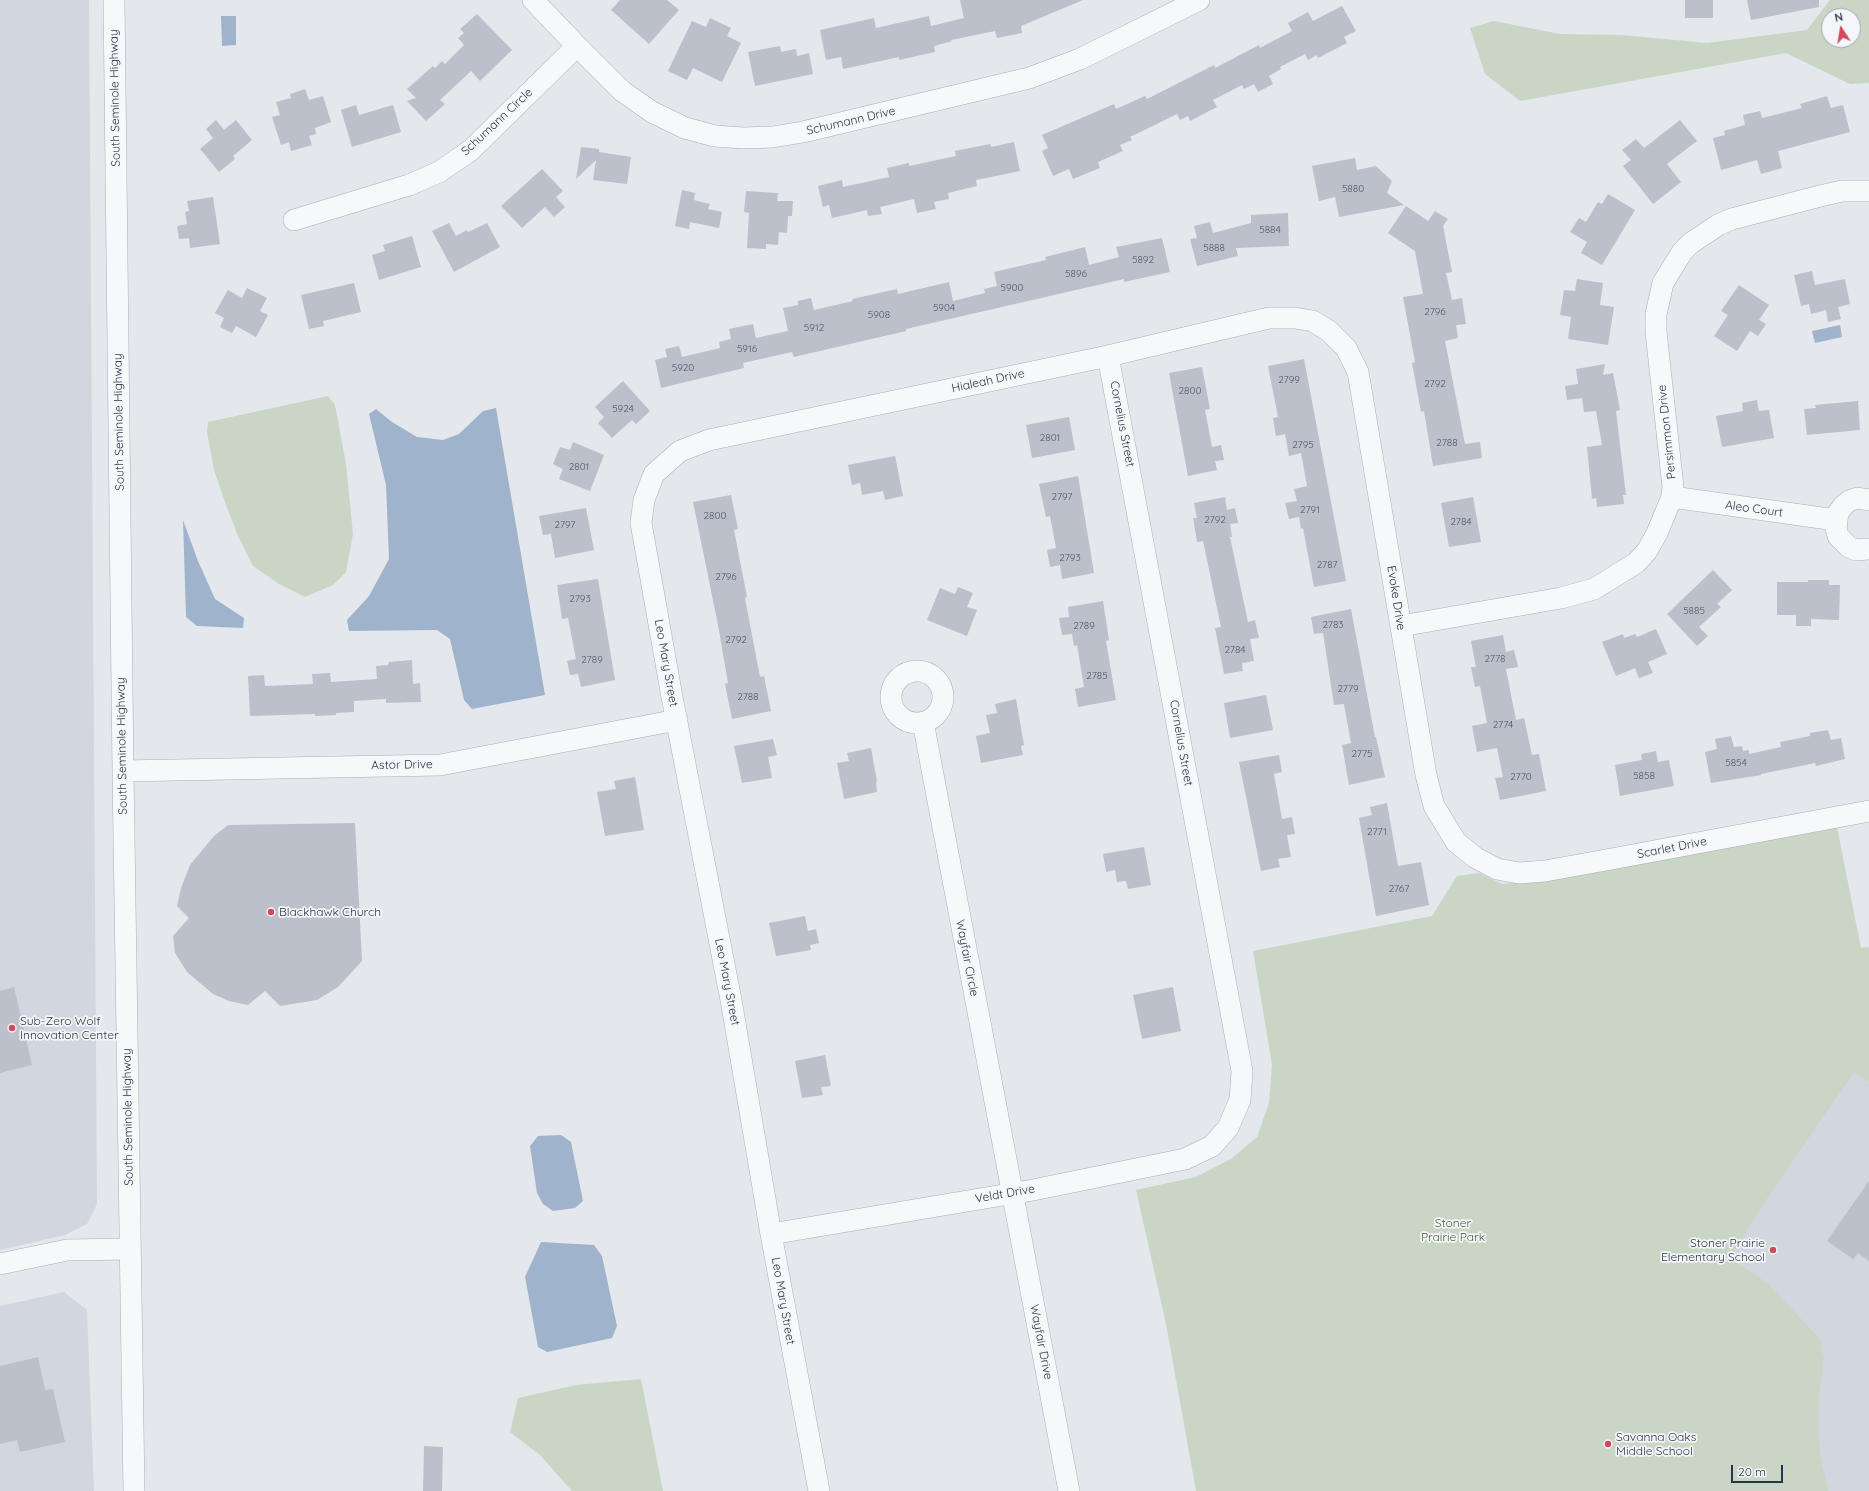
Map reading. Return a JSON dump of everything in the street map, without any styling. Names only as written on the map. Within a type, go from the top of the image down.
[{"type":"street","name":"South Seminole Highway","points":[[114,0],[123,771],[134,1491]]},
{"type":"street","name":"Schumann Drive","points":[[533,0],[622,91],[658,115],[685,128],[715,136],[742,138],[773,137],[803,132],[1029,78],[1080,59],[1199,0]]},
{"type":"street","name":"Schumann Circle","points":[[294,220],[409,185],[439,172],[471,150],[577,46]]},
{"type":"street","name":"Persimmon Drive","points":[[1401,626],[1561,598],[1594,589],[1636,563],[1647,551],[1657,533],[1672,497],[1672,466],[1656,332],[1656,314],[1664,283],[1682,252],[1691,243],[1718,225],[1732,219],[1820,196],[1842,192],[1869,191]]},
{"type":"street","name":"Hialeah Drive","points":[[654,474],[680,451],[709,440],[1108,356],[1268,318],[1296,318],[1312,321],[1329,331]]},
{"type":"street","name":"Evoke Drive","points":[[1329,331],[1346,348],[1358,372],[1426,775],[1434,806],[1456,842],[1476,858]]},
{"type":"street","name":"Cornelius Street","points":[[1108,356],[1242,1071],[1240,1100],[1228,1128]]},
{"type":"street","name":"Leo Mary Street","points":[[654,474],[644,500],[641,523],[731,1000],[771,1234],[819,1491]]},
{"type":"street","name":"Aleo Court","points":[[1672,497],[1836,520]]},
{"type":"street","points":[[1869,500],[1857,498],[1849,501],[1838,513],[1836,520],[1838,536],[1842,542],[1856,550],[1869,549]]},
{"type":"street","name":"Astor Drive","points":[[123,771],[440,765],[677,720]]},
{"type":"street","name":"Wayfair Circle","points":[[923,722],[1012,1193]]},
{"type":"street","name":"Scarlet Drive","points":[[1476,858],[1497,869],[1519,873],[1545,871],[1869,811]]},
{"type":"street","name":"Veldt Drive","points":[[771,1234],[1012,1193],[1186,1159],[1212,1146],[1228,1128]]},
{"type":"street","name":"Wayfair Drive","points":[[1012,1193],[1069,1491]]},
{"type":"street","points":[[0,1264],[67,1250],[130,1249]]},
{"type":"shaded area","points":[[0,0],[89,0],[97,1204],[87,1224],[65,1235],[0,1250]]},
{"type":"shaded area","points":[[1869,947],[1869,1491],[1288,1491],[1635,991]]},
{"type":"shaded area","points":[[64,1292],[87,1310],[94,1491],[0,1491],[0,1306]]},
{"type":"green space","points":[[1830,0],[1869,0],[1869,83],[1850,84],[1786,53],[1520,101],[1485,74],[1470,28],[1494,21],[1560,34],[1622,35],[1707,43],[1807,30],[1821,12],[1821,48],[1861,48],[1861,8],[1824,8]]},
{"type":"green space","points":[[328,396],[335,405],[346,464],[353,534],[346,572],[333,585],[305,597],[279,584],[253,566],[238,536],[214,470],[207,432],[208,422]]},
{"type":"green space","name":"Stoner Prairie Park","points":[[1835,817],[1861,948],[1869,947],[1869,1082],[1854,1072],[1768,1197],[1730,1257],[1767,1283],[1820,1339],[1824,1359],[1819,1393],[1818,1425],[1820,1454],[1828,1491],[1196,1491],[1166,1324],[1136,1190],[1196,1177],[1231,1159],[1257,1137],[1269,1103],[1272,1065],[1253,951],[1432,916],[1457,876],[1479,873],[1502,884],[1534,881]]},
{"type":"green space","points":[[641,1379],[663,1491],[572,1491],[540,1455],[510,1432],[518,1398],[576,1385]]},
{"type":"water","points":[[221,16],[236,16],[236,45],[222,46]]},
{"type":"water","points":[[1840,325],[1842,337],[1815,343],[1812,331]]},
{"type":"water","points":[[496,408],[545,695],[472,709],[464,700],[450,639],[437,630],[349,631],[347,620],[369,596],[389,559],[386,485],[369,414],[376,409],[392,422],[417,437],[443,440],[459,434],[483,411]]},
{"type":"water","points":[[183,520],[198,561],[215,599],[244,618],[243,628],[197,626],[186,617]]},
{"type":"water","points":[[561,1135],[571,1142],[583,1201],[575,1208],[553,1211],[543,1204],[537,1193],[530,1146],[538,1136]]},
{"type":"water","points":[[541,1242],[594,1245],[602,1256],[617,1326],[612,1338],[547,1352],[538,1347],[525,1277]]},
{"type":"building","points":[[620,0],[667,0],[679,10],[649,44],[611,10]]},
{"type":"building","points":[[960,0],[1083,0],[1021,26],[1022,33],[997,38],[995,31],[951,40],[952,41],[934,46],[935,52],[899,60],[899,57],[843,69],[841,57],[826,60],[820,30],[874,18],[876,28],[929,16],[931,26],[964,18]]},
{"type":"building","points":[[1685,0],[1713,0],[1713,18],[1685,18]]},
{"type":"building","points":[[1747,0],[1819,0],[1819,7],[1751,20]]},
{"type":"building","points":[[1342,6],[1356,31],[1344,37],[1347,43],[1318,58],[1317,55],[1308,60],[1305,54],[1280,67],[1281,69],[1269,76],[1273,84],[1258,92],[1254,84],[1244,89],[1242,85],[1213,100],[1217,107],[1190,121],[1188,116],[1180,120],[1177,114],[1130,137],[1132,140],[1120,145],[1123,151],[1098,162],[1100,168],[1073,179],[1069,169],[1053,176],[1042,151],[1048,148],[1042,135],[1114,104],[1116,109],[1145,96],[1147,99],[1214,65],[1215,68],[1259,45],[1260,48],[1292,31],[1288,23],[1308,12],[1313,21]]},
{"type":"building","points":[[477,14],[512,50],[480,81],[471,71],[440,100],[445,104],[426,121],[407,101],[416,98],[407,89],[433,66],[435,68],[442,61],[445,64],[464,45],[458,38],[464,33],[460,29]]},
{"type":"building","points":[[710,18],[731,28],[727,36],[741,43],[722,82],[693,68],[687,80],[668,71],[692,21],[706,27]]},
{"type":"building","points":[[780,46],[781,52],[796,49],[797,56],[809,53],[813,74],[755,86],[748,52]]},
{"type":"building","points":[[305,89],[309,100],[323,96],[331,122],[315,128],[316,134],[309,136],[312,145],[291,151],[289,142],[281,145],[272,117],[280,115],[276,102],[291,98],[290,94]]},
{"type":"building","points":[[1827,96],[1831,108],[1843,105],[1850,132],[1778,151],[1782,168],[1761,174],[1757,160],[1721,170],[1713,138],[1725,135],[1724,131],[1745,125],[1743,115],[1760,111],[1762,118],[1802,108],[1800,104]]},
{"type":"building","points":[[356,105],[359,115],[393,105],[401,132],[352,147],[341,110]]},
{"type":"building","points":[[216,120],[224,130],[236,120],[252,140],[233,156],[235,159],[219,172],[200,149],[213,138],[206,129]]},
{"type":"building","points":[[1680,120],[1697,141],[1667,164],[1681,182],[1653,204],[1623,166],[1631,160],[1622,150],[1636,139],[1644,148]]},
{"type":"building","points":[[1014,142],[1020,171],[976,180],[977,186],[948,193],[949,199],[934,202],[936,209],[917,213],[914,199],[880,207],[882,214],[868,216],[867,210],[832,218],[829,205],[823,207],[818,186],[842,180],[843,187],[889,177],[887,168],[909,163],[909,166],[956,156],[955,151],[990,144],[991,147]]},
{"type":"building","points":[[581,147],[599,149],[599,152],[631,157],[627,184],[593,180],[596,160],[576,179]]},
{"type":"building","points":[[1355,158],[1357,170],[1376,166],[1392,181],[1387,193],[1404,205],[1339,217],[1335,197],[1319,201],[1312,166]]},
{"type":"building","points":[[542,169],[563,191],[556,197],[565,207],[554,217],[545,207],[522,228],[501,206]]},
{"type":"building","points":[[682,190],[695,193],[694,200],[710,204],[708,209],[722,212],[719,228],[690,222],[689,229],[675,226]]},
{"type":"building","points":[[746,191],[778,193],[777,201],[793,201],[792,216],[788,216],[787,233],[779,232],[778,245],[766,244],[766,249],[747,248],[749,213],[744,212]]},
{"type":"building","points":[[1608,194],[1635,210],[1602,265],[1581,253],[1587,242],[1570,232],[1579,218],[1586,222],[1598,202],[1602,204]]},
{"type":"building","points":[[213,197],[220,244],[190,248],[189,238],[179,239],[177,226],[187,224],[185,212],[189,211],[187,201]]},
{"type":"building","points":[[1406,206],[1428,221],[1435,211],[1448,219],[1443,226],[1452,272],[1446,273],[1452,300],[1462,298],[1466,324],[1456,325],[1458,338],[1445,341],[1465,444],[1480,442],[1482,458],[1433,466],[1424,411],[1421,412],[1412,363],[1415,362],[1403,297],[1423,294],[1415,251],[1388,233]]},
{"type":"building","points":[[1288,213],[1289,246],[1236,248],[1238,256],[1197,266],[1190,239],[1197,238],[1194,226],[1210,222],[1213,233],[1251,223],[1251,215]]},
{"type":"building","points":[[449,223],[456,236],[467,230],[468,232],[487,223],[500,247],[454,272],[432,231]]},
{"type":"building","points":[[412,236],[421,267],[379,280],[372,255],[385,251],[383,245]]},
{"type":"building","points":[[1162,238],[1170,272],[1124,282],[1124,279],[906,329],[906,331],[794,357],[792,352],[743,363],[744,368],[661,388],[655,360],[667,357],[665,349],[679,346],[682,357],[720,348],[719,342],[731,339],[729,329],[753,324],[756,338],[788,331],[783,308],[798,305],[798,301],[811,298],[814,310],[853,301],[852,299],[897,289],[898,294],[949,282],[953,301],[985,293],[984,289],[997,286],[994,272],[1046,260],[1045,257],[1085,247],[1089,265],[1119,257],[1116,247]]},
{"type":"building","points":[[1812,271],[1815,285],[1845,279],[1850,304],[1838,307],[1841,319],[1828,322],[1826,310],[1811,314],[1809,304],[1801,306],[1794,275]]},
{"type":"building","points":[[1577,279],[1603,283],[1600,305],[1614,307],[1608,345],[1568,339],[1571,317],[1560,315],[1564,290],[1575,291]]},
{"type":"building","points":[[354,283],[361,312],[323,321],[324,326],[309,329],[301,295]]},
{"type":"building","points":[[1739,285],[1769,305],[1759,320],[1766,324],[1758,336],[1750,331],[1737,351],[1714,336],[1728,315],[1721,311]]},
{"type":"building","points":[[247,288],[267,298],[260,311],[268,315],[256,337],[236,326],[232,333],[220,327],[224,318],[215,313],[228,290],[242,298]]},
{"type":"building","points":[[1304,359],[1346,581],[1314,587],[1303,528],[1301,529],[1299,517],[1289,519],[1285,503],[1297,501],[1294,489],[1307,486],[1301,453],[1289,456],[1285,434],[1276,436],[1273,418],[1278,417],[1268,366]]},
{"type":"building","points":[[1605,364],[1603,375],[1613,373],[1620,410],[1616,411],[1626,495],[1623,495],[1624,504],[1597,507],[1596,498],[1592,499],[1587,447],[1602,445],[1596,411],[1584,412],[1582,398],[1567,400],[1565,386],[1578,384],[1576,369]]},
{"type":"building","points":[[1202,367],[1210,409],[1205,410],[1212,447],[1221,445],[1224,460],[1215,461],[1217,470],[1188,476],[1169,373]]},
{"type":"building","points":[[623,381],[650,411],[636,424],[632,420],[612,438],[598,423],[604,417],[595,407]]},
{"type":"building","points":[[1757,400],[1759,411],[1769,410],[1774,438],[1722,447],[1716,416],[1743,411],[1742,403]]},
{"type":"building","points":[[1858,401],[1860,430],[1807,435],[1804,409],[1816,408],[1815,405]]},
{"type":"building","points":[[1069,417],[1075,450],[1032,458],[1026,425]]},
{"type":"building","points":[[573,442],[604,455],[590,491],[559,479],[563,469],[553,464],[560,447],[570,450]]},
{"type":"building","points":[[895,456],[903,496],[885,500],[883,491],[862,495],[860,483],[852,485],[848,465]]},
{"type":"building","points":[[1078,476],[1094,573],[1062,579],[1060,565],[1050,567],[1047,550],[1056,548],[1050,516],[1046,517],[1039,484]]},
{"type":"building","points":[[731,495],[738,529],[734,530],[747,597],[745,598],[760,677],[764,676],[771,711],[732,719],[725,684],[728,683],[718,625],[693,502]]},
{"type":"building","points":[[1225,497],[1227,510],[1235,508],[1238,523],[1230,524],[1232,537],[1230,537],[1248,622],[1255,620],[1259,638],[1250,639],[1254,661],[1242,663],[1243,671],[1224,674],[1215,628],[1221,627],[1203,541],[1197,542],[1193,518],[1197,518],[1194,503]]},
{"type":"building","points":[[1473,497],[1481,542],[1449,547],[1441,503]]},
{"type":"building","points":[[586,508],[594,550],[555,558],[551,534],[543,535],[539,516]]},
{"type":"building","points":[[1713,570],[1732,590],[1717,604],[1721,607],[1699,627],[1708,636],[1697,646],[1667,614]]},
{"type":"building","points":[[598,579],[615,680],[581,687],[578,674],[570,675],[567,661],[576,659],[568,618],[562,619],[557,585]]},
{"type":"building","points":[[1808,580],[1829,580],[1829,585],[1840,585],[1839,620],[1811,619],[1811,626],[1796,626],[1796,615],[1777,615],[1777,582],[1808,582]]},
{"type":"building","points":[[958,587],[973,593],[967,607],[977,610],[967,636],[927,620],[940,588],[955,594]]},
{"type":"building","points":[[1103,601],[1109,640],[1106,641],[1116,700],[1078,707],[1075,689],[1084,687],[1077,645],[1074,646],[1072,634],[1062,635],[1059,618],[1069,617],[1068,607]]},
{"type":"building","points":[[1351,609],[1375,737],[1385,777],[1349,785],[1342,745],[1351,743],[1344,704],[1334,705],[1323,633],[1314,634],[1311,617]]},
{"type":"building","points":[[1656,629],[1667,654],[1648,662],[1653,673],[1639,678],[1635,668],[1616,676],[1602,642],[1623,634],[1624,638],[1635,634],[1637,637]]},
{"type":"building","points":[[1503,635],[1506,652],[1514,650],[1518,667],[1506,669],[1516,720],[1524,718],[1532,755],[1539,754],[1546,791],[1500,800],[1495,778],[1503,777],[1497,748],[1477,752],[1472,726],[1487,723],[1480,686],[1475,687],[1471,667],[1476,667],[1471,641]]},
{"type":"building","points":[[412,660],[413,684],[420,683],[421,702],[386,703],[386,699],[354,701],[354,712],[336,713],[336,715],[315,716],[315,714],[250,716],[248,676],[264,675],[265,686],[313,684],[312,674],[330,673],[331,682],[377,679],[376,666],[388,665],[389,662]]},
{"type":"building","points":[[1266,695],[1273,730],[1230,738],[1224,703]]},
{"type":"building","points":[[1016,699],[1024,745],[1021,746],[1023,755],[981,763],[976,736],[990,733],[986,715],[997,713],[995,704]]},
{"type":"building","points":[[1828,730],[1831,740],[1841,738],[1845,759],[1816,766],[1815,763],[1761,775],[1711,783],[1705,752],[1717,749],[1715,739],[1731,736],[1734,747],[1742,746],[1743,751],[1749,750],[1749,754],[1781,747],[1780,742],[1810,736],[1810,733]]},
{"type":"building","points":[[773,739],[777,755],[768,757],[772,778],[742,783],[734,746]]},
{"type":"building","points":[[871,748],[877,782],[877,792],[844,799],[837,763],[849,761],[847,753]]},
{"type":"building","points":[[1656,751],[1658,762],[1669,760],[1674,786],[1620,796],[1615,765],[1642,760],[1641,754]]},
{"type":"building","points":[[1279,755],[1282,772],[1274,774],[1282,819],[1292,817],[1295,834],[1287,835],[1291,857],[1278,859],[1280,867],[1261,871],[1239,762]]},
{"type":"building","points":[[635,777],[644,830],[605,836],[597,792],[616,789],[614,781]]},
{"type":"building","points":[[1387,803],[1398,866],[1421,862],[1429,905],[1376,916],[1359,818],[1372,815],[1370,807]]},
{"type":"building","name":"Blackhawk Church","points":[[355,823],[362,961],[338,987],[317,1000],[280,1006],[265,991],[248,1005],[229,1001],[213,994],[187,972],[175,953],[173,936],[189,918],[177,906],[181,888],[190,865],[214,836],[228,825]]},
{"type":"building","points":[[1144,847],[1151,885],[1128,889],[1126,881],[1117,882],[1115,870],[1106,872],[1103,854]]},
{"type":"building","points":[[805,916],[808,931],[816,929],[819,943],[810,945],[811,950],[776,956],[769,923]]},
{"type":"building","name":"Sub-Zero Wolf Innovation Center","points":[[14,987],[32,1065],[0,1073],[0,991]]},
{"type":"building","points":[[1173,987],[1181,1031],[1142,1039],[1133,995]]},
{"type":"building","points":[[825,1055],[831,1086],[821,1087],[823,1095],[802,1098],[795,1061]]},
{"type":"building","points":[[1869,1181],[1869,1261],[1858,1253],[1853,1259],[1827,1241]]},
{"type":"building","points":[[38,1357],[45,1390],[53,1389],[65,1442],[20,1452],[17,1440],[0,1444],[0,1366]]},
{"type":"building","points":[[424,1446],[443,1447],[442,1491],[423,1491]]},
{"type":"place","name":"Blackhawk Church","points":[[271,912]]},
{"type":"place","name":"Sub-Zero Wolf Innovation Center","points":[[12,1028]]},
{"type":"place","name":"Stoner Prairie Elementary School","points":[[1773,1250]]},
{"type":"place","name":"Savanna Oaks Middle School","points":[[1608,1444]]}]
